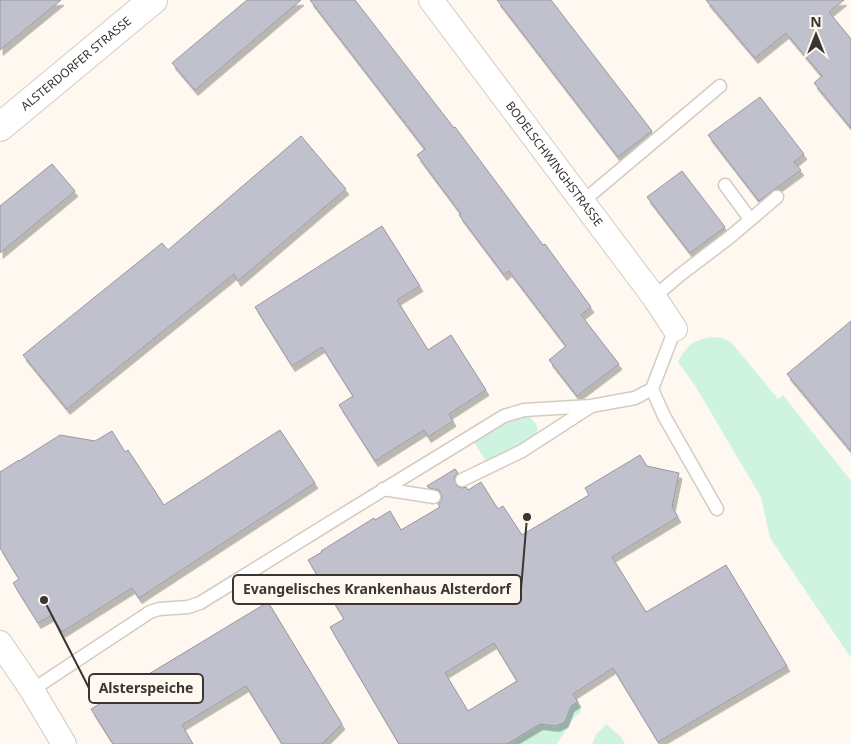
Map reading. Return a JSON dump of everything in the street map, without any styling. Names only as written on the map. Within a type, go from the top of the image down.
[{"type":"street","name":"BODELSCHWINGHSTRASSE","points":[[431,0],[654,297],[675,329]]},
{"type":"street","name":"ALSTERDORFER STRASSE","points":[[0,128],[140,4]]},
{"type":"street","points":[[0,643],[32,690],[64,744]]},
{"type":"lane","points":[[582,202],[720,86]]},
{"type":"lane","points":[[725,185],[750,219]]},
{"type":"lane","points":[[654,297],[777,197]]},
{"type":"lane","points":[[32,690],[150,612],[159,609],[188,608],[200,603],[504,416],[524,410],[591,406],[635,398],[652,389],[675,329]]},
{"type":"lane","points":[[652,389],[664,416],[717,508]]},
{"type":"lane","points":[[462,480],[522,451],[591,406]]},
{"type":"lane","points":[[383,489],[434,497]]},
{"type":"green space","points":[[710,337],[721,338],[731,342],[778,399],[783,395],[851,481],[851,658],[770,538],[761,497],[694,384],[678,362],[691,345],[698,340]]},
{"type":"green space","points":[[524,416],[531,418],[536,424],[538,429],[536,435],[508,453],[486,461],[473,441],[508,421]]},
{"type":"green space","points":[[578,702],[581,712],[572,720],[557,744],[507,744],[543,723],[553,726],[561,724],[567,718],[568,708]]},
{"type":"green space","points":[[606,724],[621,737],[625,744],[592,744],[596,735]]},
{"type":"building","points":[[0,0],[61,0],[0,50]]},
{"type":"building","points":[[247,0],[301,0],[195,90],[172,63]]},
{"type":"building","points":[[310,0],[355,0],[455,127],[543,245],[545,244],[591,307],[581,315],[619,364],[577,396],[549,360],[566,346],[509,271],[504,275],[459,215],[461,214],[417,155],[425,149]]},
{"type":"building","points":[[497,0],[551,0],[652,131],[618,157]]},
{"type":"building","points":[[706,0],[844,0],[829,12],[851,39],[851,128],[814,83],[822,76],[786,33],[755,58]]},
{"type":"building","points":[[760,97],[804,154],[794,162],[801,170],[759,201],[708,135]]},
{"type":"building","points":[[301,136],[346,189],[238,281],[234,274],[67,409],[23,355],[162,243],[168,250]]},
{"type":"building","points":[[52,164],[75,191],[0,253],[0,206]]},
{"type":"building","points":[[682,171],[725,227],[690,253],[647,197]]},
{"type":"building","points":[[382,226],[420,286],[397,300],[428,350],[451,335],[486,390],[449,414],[453,421],[428,437],[424,430],[375,461],[339,405],[353,396],[322,347],[292,366],[255,307]]},
{"type":"building","points":[[851,321],[851,451],[787,374]]},
{"type":"building","points":[[280,430],[315,483],[139,598],[132,588],[62,632],[52,615],[38,623],[13,583],[19,579],[0,548],[0,472],[60,435],[95,441],[112,431],[125,452],[128,450],[164,505]]},
{"type":"building","points":[[640,455],[647,466],[679,473],[672,507],[678,517],[612,557],[646,612],[726,565],[787,666],[658,742],[613,668],[573,694],[578,702],[571,706],[565,722],[556,726],[540,724],[507,744],[399,744],[330,627],[344,619],[308,560],[374,518],[375,520],[390,511],[401,530],[440,507],[438,504],[442,499],[439,490],[427,486],[455,469],[458,473],[454,480],[457,486],[466,487],[468,490],[481,482],[498,509],[503,506],[522,535],[589,495],[585,488]],"holes":[[[494,643],[517,681],[468,711],[445,673]]]},
{"type":"building","points":[[268,602],[342,724],[322,744],[282,744],[246,686],[182,725],[193,744],[113,744],[91,709]]},
{"type":"place","name":"Evangelisches Krankenhaus Alsterdorf","points":[[527,517]]},
{"type":"place","name":"Alsterspeiche","points":[[44,600]]}]
